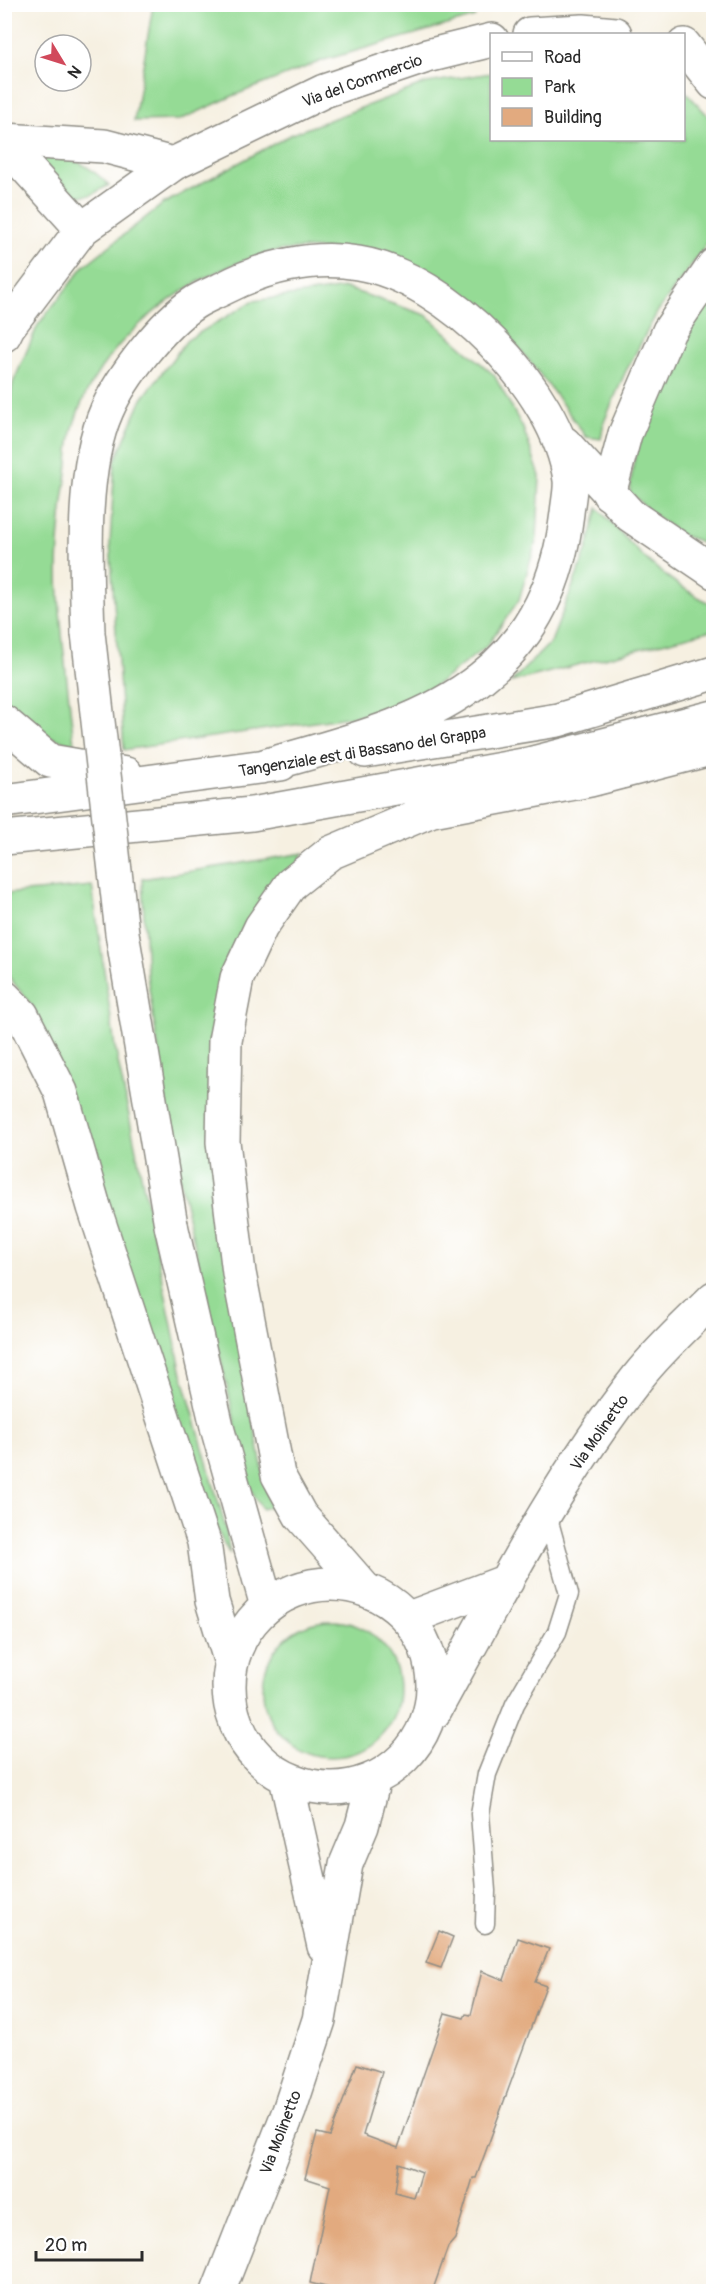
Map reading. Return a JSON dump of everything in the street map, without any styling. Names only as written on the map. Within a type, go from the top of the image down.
[{"type":"main road","points":[[548,33],[583,31],[604,33]]},
{"type":"main road","name":"Via del Commercio","points":[[4,334],[82,229],[173,164],[324,91],[427,56],[490,40]]},
{"type":"main road","points":[[685,44],[714,50]]},
{"type":"main road","points":[[685,45],[714,83]]},
{"type":"main road","points":[[4,142],[104,146],[173,164]]},
{"type":"main road","points":[[4,142],[82,229]]},
{"type":"main road","points":[[261,767],[424,714],[481,678],[524,636],[552,586],[564,540],[570,482],[558,437],[540,402],[515,367],[465,315],[395,273],[359,263],[316,260],[252,274],[192,304],[137,358],[106,411],[94,459],[85,536],[88,633],[122,933],[171,1225],[218,1431],[267,1606]]},
{"type":"main road","points":[[619,505],[625,434],[669,331],[714,265]]},
{"type":"main road","points":[[558,437],[619,505],[714,572]]},
{"type":"main road","points":[[619,505],[690,554],[714,563]]},
{"type":"main road","name":"Tangenziale est di Bassano del Grappa","points":[[4,801],[261,767],[558,720],[714,673]]},
{"type":"main road","points":[[4,838],[264,812],[529,764],[714,717]]},
{"type":"main road","points":[[4,722],[50,761],[116,774],[191,777]]},
{"type":"main road","points":[[364,1588],[300,1515],[278,1475],[239,1273],[224,1142],[225,1041],[237,978],[261,927],[291,884],[330,853],[432,810],[590,780],[714,748]]},
{"type":"main road","points":[[4,997],[21,1015],[61,1092],[97,1218],[204,1542],[212,1601],[231,1663]]},
{"type":"main road","name":"Via Molinetto","points":[[422,1733],[432,1704],[433,1674],[425,1644],[409,1618],[388,1600],[364,1588],[330,1583],[296,1589],[267,1606],[251,1623],[239,1642],[231,1663],[229,1698],[239,1730],[258,1758],[286,1778],[315,1787],[345,1787],[374,1779],[393,1767],[410,1752],[422,1733],[546,1510],[596,1433],[640,1375],[714,1298]]},
{"type":"main road","points":[[409,1618],[507,1581]]},
{"type":"main road","name":"Via Molinetto","points":[[286,1778],[328,1968]]},
{"type":"main road","name":"Via Molinetto","points":[[218,2292],[289,2111],[319,2020],[346,1864],[362,1826],[374,1779]]},
{"type":"lane","points":[[485,1924],[486,1891],[480,1814],[487,1774],[515,1704],[557,1632],[569,1594],[546,1510]]},
{"type":"green space","points":[[153,4],[477,5],[475,17],[324,60],[235,95],[180,120],[134,121]]},
{"type":"green space","points":[[490,73],[490,141],[685,141],[685,91],[713,121],[713,230],[704,248],[658,311],[625,373],[604,422],[601,439],[586,437],[533,365],[494,322],[472,302],[448,284],[406,262],[364,252],[295,249],[257,256],[199,281],[146,319],[122,342],[102,367],[86,395],[74,424],[61,518],[58,582],[74,744],[34,730],[18,719],[5,702],[5,429],[13,383],[38,325],[84,266],[163,204],[292,134],[427,83]]},
{"type":"green space","points":[[36,157],[76,161],[91,169],[109,185],[91,195],[76,196]]},
{"type":"green space","points":[[345,288],[426,315],[494,375],[523,428],[540,476],[537,538],[519,600],[487,646],[432,688],[369,714],[124,750],[110,543],[115,461],[142,399],[187,340],[253,301]]},
{"type":"green space","points":[[713,288],[713,546],[681,535],[649,511],[630,492],[633,464],[648,410],[671,360]]},
{"type":"green space","points":[[598,508],[650,563],[678,585],[713,605],[713,630],[511,682],[551,642],[587,549]]},
{"type":"green space","points":[[304,853],[225,980],[248,1394],[270,1507],[262,1509],[250,1488],[175,1159],[147,975],[142,879]]},
{"type":"green space","points":[[92,886],[115,1047],[181,1370],[226,1529],[230,1555],[205,1507],[33,1007],[5,972],[4,894]]},
{"type":"green space","points":[[331,1621],[357,1626],[369,1632],[379,1641],[388,1651],[394,1663],[399,1689],[394,1715],[388,1727],[379,1737],[369,1746],[357,1752],[331,1757],[305,1752],[293,1746],[283,1737],[274,1727],[268,1715],[263,1689],[268,1663],[274,1651],[283,1641],[293,1632],[305,1626]]},
{"type":"building","points":[[439,1931],[453,1937],[441,1968],[426,1963]]},
{"type":"building","points":[[518,1938],[549,1949],[535,1982],[546,1986],[476,2178],[473,2178],[455,2239],[448,2247],[432,2292],[345,2292],[310,2283],[330,2186],[305,2178],[317,2133],[330,2136],[357,2064],[382,2072],[363,2135],[398,2148],[445,2013],[464,2018],[466,2014],[471,2015],[482,1971],[504,1980]],"holes":[[[399,2163],[422,2172],[414,2198],[395,2193]]]}]
